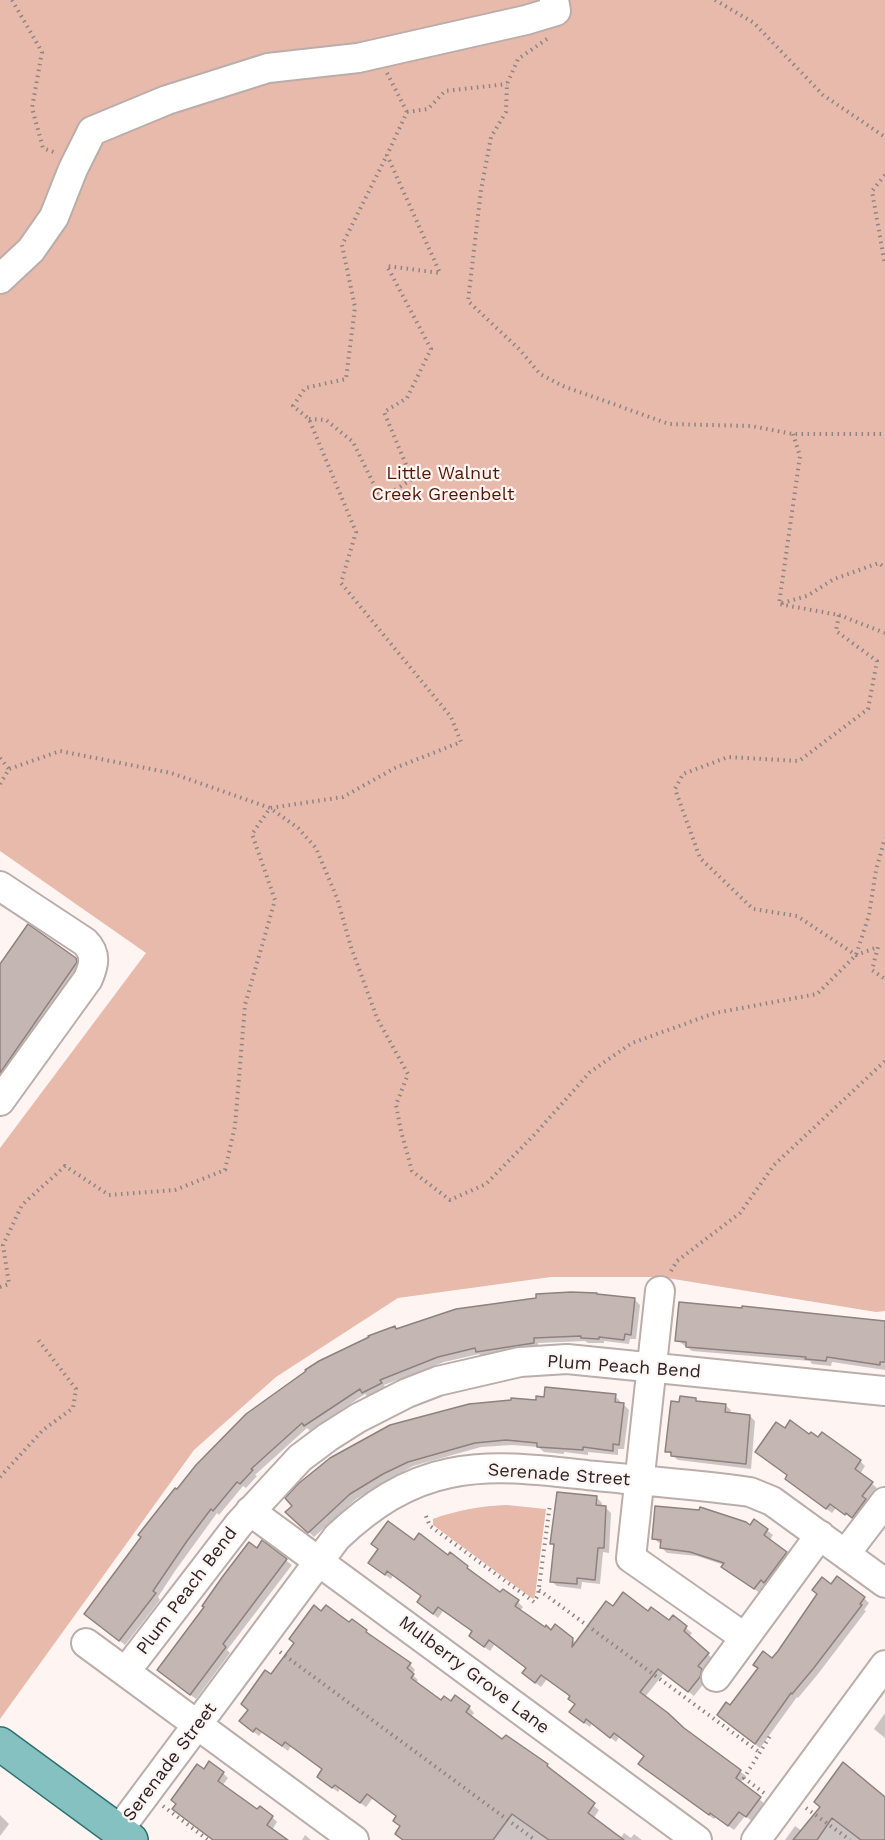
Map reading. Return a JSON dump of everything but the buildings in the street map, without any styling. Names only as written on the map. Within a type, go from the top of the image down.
[{"type":"main road","points":[[0,1744],[124,1835]]},
{"type":"street","points":[[0,279],[30,250],[54,218],[73,169],[92,131],[167,100],[268,68],[358,58],[526,20],[555,5]]},
{"type":"street","points":[[0,1101],[88,979],[93,968],[94,957],[86,942],[3,894]]},
{"type":"street","points":[[660,1291],[631,1558],[744,1637]]},
{"type":"street","name":"Plum Peach Bend","points":[[126,1671],[250,1511],[300,1458],[358,1418],[407,1393],[438,1381],[520,1362],[567,1359],[885,1391]]},
{"type":"street","name":"Serenade Street","points":[[124,1835],[198,1726],[337,1538],[361,1515],[394,1492],[451,1472],[494,1468],[548,1471],[758,1494],[846,1553],[885,1583]]},
{"type":"street","points":[[846,1553],[885,1502]]},
{"type":"street","name":"Mulberry Grove Lane","points":[[250,1511],[697,1840]]},
{"type":"street","points":[[716,1677],[820,1535]]},
{"type":"street","points":[[86,1643],[354,1840]]},
{"type":"street","points":[[756,1840],[885,1665]]},
{"type":"path","points":[[12,0],[42,52],[32,108],[43,148],[56,154],[92,131]]},
{"type":"path","points":[[715,0],[754,24],[823,95],[885,138]]},
{"type":"path","points":[[555,5],[548,38],[518,59],[507,84],[506,112],[491,137],[481,190],[468,301],[520,350],[540,374],[563,386],[669,423],[751,426],[793,434],[885,434]]},
{"type":"path","points":[[0,1287],[9,1284],[3,1245],[22,1205],[65,1166],[109,1196],[175,1190],[225,1170],[235,1126],[245,1005],[275,900],[252,834],[270,808],[343,797],[395,768],[461,742],[452,717],[341,583],[356,532],[309,419],[293,406],[305,388],[346,379],[355,307],[342,245],[407,112],[428,109],[445,91],[507,84]]},
{"type":"path","points":[[309,419],[326,420],[353,442],[381,499],[412,479],[384,412],[407,398],[431,349],[387,266],[440,273],[387,155]]},
{"type":"path","points":[[885,175],[872,191],[885,265]]},
{"type":"path","points":[[779,604],[800,456],[793,434]]},
{"type":"path","points":[[779,604],[807,596],[834,579],[879,563],[885,568]]},
{"type":"path","points":[[779,604],[839,615],[885,633]]},
{"type":"path","points":[[839,615],[836,631],[877,661],[868,709],[799,761],[728,756],[683,774],[675,789],[700,858],[753,909],[797,916],[856,955]]},
{"type":"path","points":[[0,784],[9,769],[60,751],[171,773],[270,808],[297,828],[316,848],[338,898],[351,947],[378,1018],[408,1074],[396,1104],[412,1171],[450,1200],[486,1184],[536,1133],[590,1072],[632,1043],[715,1013],[817,994],[856,955],[878,947],[872,970],[885,979]]},
{"type":"path","points":[[0,758],[9,769]]},
{"type":"path","points":[[856,955],[869,915],[876,870],[885,838]]},
{"type":"path","points":[[660,1291],[676,1261],[740,1213],[774,1165],[885,1061]]},
{"type":"path","points":[[0,1477],[43,1430],[73,1408],[76,1389],[36,1336]]},
{"type":"path","points":[[426,1516],[429,1526],[534,1602],[539,1590],[550,1504]]},
{"type":"path","points":[[539,1590],[759,1752]]},
{"type":"path","points":[[273,1647],[535,1840]]},
{"type":"path","points":[[770,1736],[744,1779],[770,1798]]},
{"type":"path","points":[[801,1804],[850,1840]]},
{"type":"path","points":[[164,1807],[208,1840]]},
{"type":"green space","name":"Little Walnut Creek Greenbelt","points":[[0,0],[885,0],[885,1311],[876,1312],[661,1277],[551,1277],[398,1298],[276,1377],[194,1450],[0,1719],[0,1148],[146,953],[0,851]]},
{"type":"green space","points":[[507,1505],[546,1509],[533,1599],[433,1525],[433,1519],[451,1513],[478,1507]]}]
